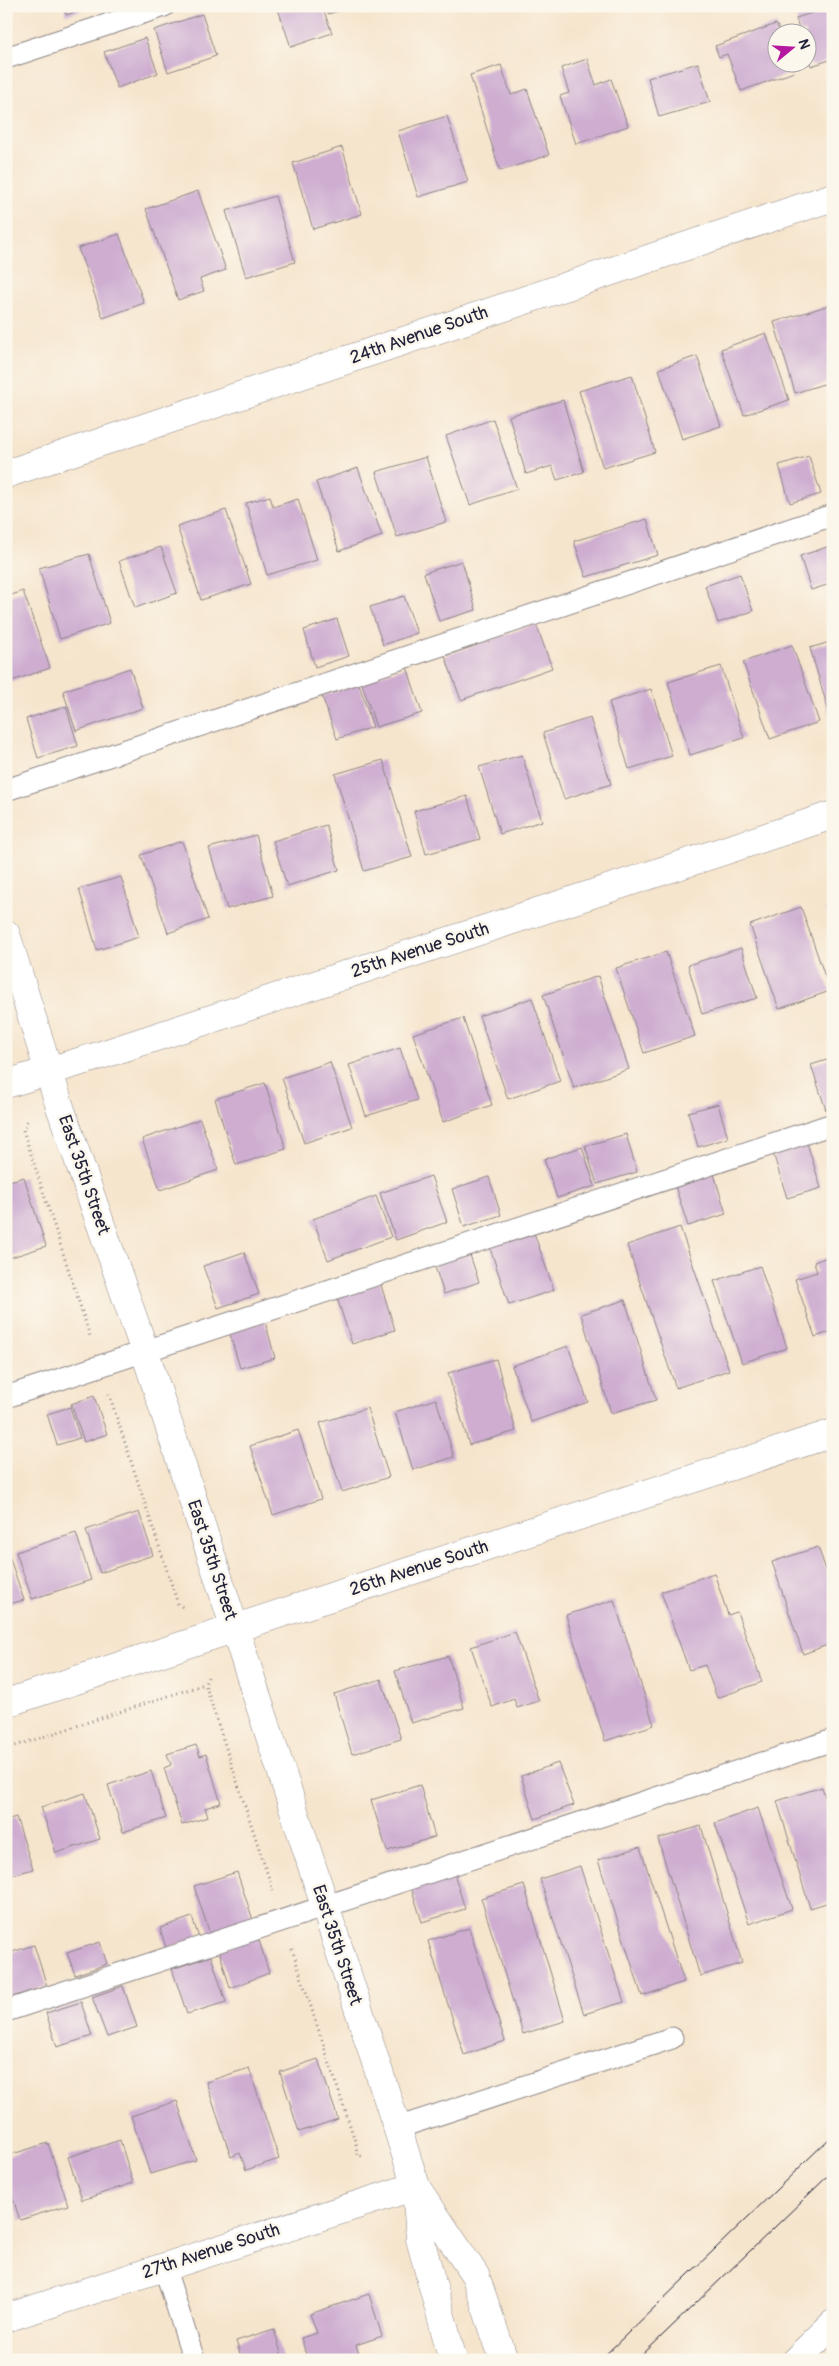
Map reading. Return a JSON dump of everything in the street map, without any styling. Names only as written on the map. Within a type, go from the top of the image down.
[{"type":"main road","name":"24th Avenue South","points":[[6,474],[833,197]]},
{"type":"main road","name":"25th Avenue South","points":[[6,1084],[49,1072],[833,815]]},
{"type":"main road","name":"East 35th Street","points":[[6,934],[49,1072],[144,1352],[416,2186],[420,2239],[453,2360]]},
{"type":"main road","name":"26th Avenue South","points":[[6,1703],[833,1433]]},
{"type":"main road","name":"East 35th Street","points":[[416,2186],[474,2275],[504,2360]]},
{"type":"main road","name":"27th Avenue South","points":[[6,2318],[416,2186]]},
{"type":"main road","points":[[796,2360],[833,2324]]},
{"type":"lane","points":[[6,58],[164,6]]},
{"type":"lane","points":[[6,790],[833,515]]},
{"type":"lane","points":[[6,1397],[833,1124]]},
{"type":"lane","points":[[6,2011],[833,1740]]},
{"type":"lane","points":[[397,2128],[672,2038]]},
{"type":"lane","points":[[164,2266],[194,2360]]},
{"type":"path","points":[[6,1749],[205,1684]]},
{"type":"building","points":[[64,6],[92,6],[92,7],[66,15]]},
{"type":"building","points":[[277,6],[322,6],[332,33],[291,47]]},
{"type":"building","points":[[326,6],[353,6],[353,7],[328,14]]},
{"type":"building","points":[[833,6],[833,59],[816,64],[816,22],[797,22],[796,18]]},
{"type":"building","points":[[202,14],[216,56],[168,72],[154,30]]},
{"type":"building","points":[[766,28],[766,72],[794,72],[741,91],[727,54],[719,57],[715,46]]},
{"type":"building","points":[[145,38],[158,73],[117,88],[104,52]]},
{"type":"building","points":[[587,59],[596,85],[611,79],[628,126],[576,144],[560,96],[569,93],[561,68]]},
{"type":"building","points":[[698,63],[710,102],[659,117],[648,78]]},
{"type":"building","points":[[501,65],[511,95],[527,89],[549,155],[500,171],[470,75]]},
{"type":"building","points":[[447,116],[468,182],[418,197],[398,131]]},
{"type":"building","points":[[342,147],[362,214],[313,229],[293,163]]},
{"type":"building","points":[[198,191],[226,270],[200,279],[204,291],[178,300],[146,209]]},
{"type":"building","points":[[275,196],[295,262],[246,277],[226,211]]},
{"type":"building","points":[[119,234],[144,303],[103,318],[78,248]]},
{"type":"building","points":[[830,305],[833,313],[833,381],[795,393],[774,322]]},
{"type":"building","points":[[766,333],[789,400],[744,415],[721,349]]},
{"type":"building","points":[[697,356],[721,426],[682,439],[659,369]]},
{"type":"building","points":[[632,375],[655,452],[603,468],[579,391]]},
{"type":"building","points":[[563,400],[584,472],[557,480],[552,466],[526,474],[509,416]]},
{"type":"building","points":[[493,419],[517,489],[470,505],[446,436]]},
{"type":"building","points":[[809,456],[821,494],[790,503],[779,465]]},
{"type":"building","points":[[426,457],[446,522],[397,537],[376,472]]},
{"type":"building","points":[[358,468],[382,536],[339,551],[316,482]]},
{"type":"building","points":[[270,496],[273,507],[298,499],[317,560],[267,575],[246,503]]},
{"type":"building","points":[[226,510],[251,584],[201,600],[177,526]]},
{"type":"building","points":[[647,519],[658,555],[586,577],[574,541]]},
{"type":"building","points":[[833,545],[833,583],[811,590],[800,556]]},
{"type":"building","points":[[161,547],[177,593],[135,608],[119,561]]},
{"type":"building","points":[[89,554],[110,623],[60,639],[39,568]]},
{"type":"building","points":[[462,561],[476,610],[439,621],[424,573]]},
{"type":"building","points":[[740,574],[753,611],[718,623],[705,586]]},
{"type":"building","points":[[23,591],[50,668],[6,683],[6,597]]},
{"type":"building","points":[[404,596],[417,633],[383,645],[370,607]]},
{"type":"building","points":[[337,619],[349,656],[315,667],[304,630]]},
{"type":"building","points":[[536,624],[552,668],[461,700],[445,656]]},
{"type":"building","points":[[833,641],[833,715],[830,716],[810,648]]},
{"type":"building","points":[[792,645],[819,722],[770,739],[743,662]]},
{"type":"building","points":[[721,666],[744,738],[690,755],[668,682]]},
{"type":"building","points":[[407,667],[422,713],[376,727],[361,681]]},
{"type":"building","points":[[130,668],[143,708],[76,731],[63,691]]},
{"type":"building","points":[[359,684],[373,727],[337,739],[322,696]]},
{"type":"building","points":[[651,689],[672,756],[629,769],[609,702]]},
{"type":"building","points":[[66,706],[78,746],[38,758],[26,719]]},
{"type":"building","points":[[590,718],[611,784],[564,799],[543,733]]},
{"type":"building","points":[[522,755],[542,821],[500,834],[479,767]]},
{"type":"building","points":[[383,760],[412,857],[364,871],[335,774]]},
{"type":"building","points":[[467,796],[480,839],[426,854],[414,811]]},
{"type":"building","points":[[326,825],[339,870],[287,886],[273,841]]},
{"type":"building","points":[[256,835],[273,896],[227,909],[209,848]]},
{"type":"building","points":[[182,841],[208,919],[168,933],[141,855]]},
{"type":"building","points":[[121,877],[139,937],[97,950],[79,889]]},
{"type":"building","points":[[833,906],[833,926],[832,927],[826,908]]},
{"type":"building","points":[[801,907],[830,991],[779,1009],[750,925]]},
{"type":"building","points":[[741,948],[757,998],[702,1014],[688,965]]},
{"type":"building","points":[[666,952],[695,1036],[644,1053],[616,968]]},
{"type":"building","points":[[598,976],[629,1069],[574,1088],[543,995]]},
{"type":"building","points":[[532,998],[560,1081],[508,1099],[479,1016]]},
{"type":"building","points":[[463,1018],[492,1105],[443,1122],[413,1034]]},
{"type":"building","points":[[400,1048],[417,1100],[366,1116],[349,1065]]},
{"type":"building","points":[[833,1058],[833,1107],[826,1110],[811,1065]]},
{"type":"building","points":[[330,1062],[352,1127],[304,1143],[282,1078]]},
{"type":"building","points":[[265,1083],[286,1149],[236,1165],[215,1099]]},
{"type":"building","points":[[718,1104],[728,1138],[698,1147],[688,1112]]},
{"type":"building","points":[[200,1119],[218,1170],[160,1190],[142,1139]]},
{"type":"building","points":[[626,1134],[637,1172],[597,1184],[585,1146]]},
{"type":"building","points":[[807,1143],[821,1188],[787,1198],[773,1153]]},
{"type":"building","points":[[582,1147],[595,1186],[557,1198],[544,1159]]},
{"type":"building","points":[[714,1174],[726,1214],[688,1226],[675,1186]]},
{"type":"building","points":[[431,1176],[447,1222],[396,1240],[380,1193]]},
{"type":"building","points":[[24,1177],[46,1246],[6,1259],[6,1182]]},
{"type":"building","points":[[489,1177],[501,1215],[464,1227],[452,1189]]},
{"type":"building","points":[[376,1196],[391,1237],[328,1260],[313,1219]]},
{"type":"building","points":[[680,1227],[729,1370],[676,1388],[627,1245]]},
{"type":"building","points":[[533,1230],[554,1290],[509,1305],[489,1245]]},
{"type":"building","points":[[244,1252],[259,1294],[218,1308],[203,1266]]},
{"type":"building","points":[[469,1252],[479,1282],[444,1294],[434,1264]]},
{"type":"building","points":[[833,1255],[833,1331],[815,1337],[795,1279],[817,1272],[814,1262]]},
{"type":"building","points":[[760,1266],[787,1348],[742,1363],[714,1281]]},
{"type":"building","points":[[380,1282],[395,1330],[352,1344],[336,1295]]},
{"type":"building","points":[[625,1300],[656,1400],[611,1413],[581,1314]]},
{"type":"building","points":[[265,1321],[275,1358],[240,1368],[229,1331]]},
{"type":"building","points":[[568,1346],[588,1402],[531,1422],[512,1366]]},
{"type":"building","points":[[496,1359],[516,1431],[469,1445],[448,1373]]},
{"type":"building","points":[[94,1396],[107,1434],[84,1442],[71,1404]]},
{"type":"building","points":[[436,1399],[454,1457],[413,1470],[395,1412]]},
{"type":"building","points":[[70,1407],[80,1438],[57,1445],[47,1414]]},
{"type":"building","points":[[367,1408],[389,1477],[342,1492],[320,1423]]},
{"type":"building","points":[[298,1430],[321,1499],[273,1515],[250,1446]]},
{"type":"building","points":[[139,1512],[153,1555],[100,1573],[86,1530]]},
{"type":"building","points":[[76,1533],[91,1580],[32,1599],[16,1552]]},
{"type":"building","points":[[6,1547],[24,1600],[6,1605]]},
{"type":"building","points":[[818,1547],[833,1590],[833,1643],[803,1654],[772,1562]]},
{"type":"building","points":[[714,1573],[728,1615],[737,1612],[762,1682],[717,1698],[705,1665],[689,1670],[661,1592]]},
{"type":"building","points":[[614,1600],[654,1725],[605,1741],[566,1615]]},
{"type":"building","points":[[515,1632],[539,1701],[517,1708],[514,1699],[492,1707],[471,1647]]},
{"type":"building","points":[[448,1656],[464,1708],[411,1723],[395,1671]]},
{"type":"building","points":[[381,1679],[401,1739],[352,1754],[334,1694]]},
{"type":"building","points":[[196,1745],[200,1756],[206,1754],[221,1803],[205,1808],[208,1817],[182,1825],[164,1768],[171,1765],[167,1754]]},
{"type":"building","points":[[558,1763],[574,1805],[535,1819],[521,1776]]},
{"type":"building","points":[[151,1771],[166,1818],[123,1832],[108,1785]]},
{"type":"building","points":[[420,1785],[435,1837],[387,1851],[371,1800]]},
{"type":"building","points":[[822,1787],[833,1820],[833,1901],[810,1908],[777,1801]]},
{"type":"building","points":[[85,1793],[100,1839],[56,1853],[41,1807]]},
{"type":"building","points":[[758,1808],[792,1909],[749,1924],[715,1823]]},
{"type":"building","points":[[16,1817],[33,1869],[6,1877],[6,1820]]},
{"type":"building","points":[[701,1826],[742,1963],[700,1976],[658,1839]]},
{"type":"building","points":[[640,1847],[684,1982],[642,1996],[598,1860]]},
{"type":"building","points":[[580,1866],[624,2002],[584,2014],[540,1879]]},
{"type":"building","points":[[237,1872],[253,1920],[210,1934],[194,1886]]},
{"type":"building","points":[[454,1873],[465,1909],[422,1922],[411,1887]]},
{"type":"building","points":[[524,1885],[565,2021],[523,2034],[481,1898]]},
{"type":"building","points":[[192,1917],[199,1938],[166,1948],[160,1928]]},
{"type":"building","points":[[469,1928],[505,2041],[464,2055],[428,1941]]},
{"type":"building","points":[[258,1937],[269,1973],[230,1988],[219,1950]]},
{"type":"building","points":[[100,1942],[107,1964],[75,1975],[67,1953]]},
{"type":"building","points":[[34,1945],[47,1986],[9,1998],[6,1989],[6,1954]]},
{"type":"building","points":[[211,1956],[226,2002],[187,2014],[172,1969]]},
{"type":"building","points":[[123,1986],[137,2027],[107,2037],[92,1997]]},
{"type":"building","points":[[81,2002],[92,2036],[57,2047],[46,2013]]},
{"type":"building","points":[[318,2059],[338,2119],[299,2132],[280,2072]]},
{"type":"building","points":[[249,2068],[279,2159],[246,2170],[240,2153],[231,2157],[206,2082]]},
{"type":"building","points":[[177,2101],[196,2160],[150,2174],[131,2116]]},
{"type":"building","points":[[120,2140],[133,2183],[82,2200],[68,2157]]},
{"type":"building","points":[[48,2143],[68,2205],[20,2220],[6,2178],[6,2156]]},
{"type":"building","points":[[369,2294],[382,2336],[356,2345],[361,2360],[308,2360],[301,2338],[317,2333],[310,2314]]},
{"type":"building","points":[[274,2329],[283,2360],[242,2360],[236,2341]]},
{"type":"tram line","points":[[600,2360],[833,2135]]},
{"type":"tram line","points":[[637,2360],[833,2171]]}]
